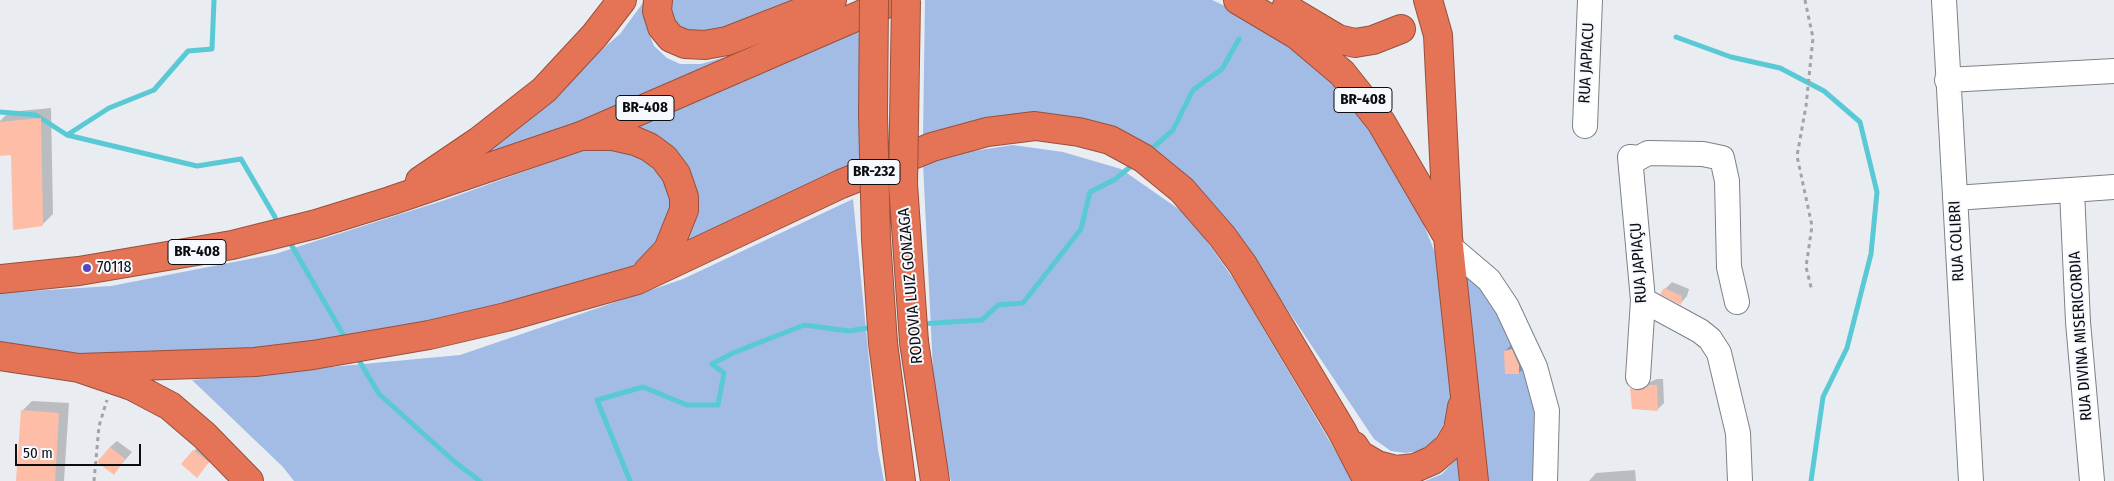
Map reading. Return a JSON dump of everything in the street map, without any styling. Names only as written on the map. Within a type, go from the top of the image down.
[{"type":"highway","points":[[390,201],[479,141],[544,90],[595,35],[622,0]]},
{"type":"highway","points":[[658,0],[657,11],[662,27],[670,38],[685,44],[705,45],[727,41],[832,0]]},
{"type":"highway","name":"RODOVIA LUIZ GONZAGA","points":[[874,0],[873,114],[876,239],[883,343],[901,481]]},
{"type":"highway","name":"BR-408","points":[[0,278],[79,271],[232,245],[316,224],[390,201],[580,136],[895,0]]},
{"type":"highway","name":"RODOVIA LUIZ GONZAGA","points":[[906,0],[903,184],[914,342],[935,481]]},
{"type":"highway","name":"BR-408","points":[[1238,0],[1297,36],[1342,73],[1381,122],[1449,242],[1474,481]]},
{"type":"highway","points":[[1275,0],[1312,25],[1338,39],[1355,43],[1373,40],[1401,29]]},
{"type":"highway","points":[[1326,60],[1345,62],[1358,59],[1401,29],[1429,1],[1438,34],[1449,242]]},
{"type":"highway","points":[[79,368],[222,365],[313,355],[429,335],[506,317],[637,280],[840,184],[932,147],[987,132],[1035,126],[1079,132],[1110,140],[1143,158],[1182,190],[1222,236],[1243,264],[1342,431],[1368,481]]},
{"type":"highway","points":[[580,136],[613,136],[635,141],[649,147],[664,158],[676,174],[682,187],[684,210],[668,250],[637,280]]},
{"type":"highway","points":[[0,356],[79,368],[132,386],[170,406],[211,442],[249,481]]},
{"type":"highway","points":[[1342,431],[1360,455],[1377,465],[1396,470],[1415,468],[1433,460],[1448,447],[1458,430],[1464,383]]},
{"type":"street","name":"RUA JAPIACU","points":[[1585,126],[1590,0]]},
{"type":"street","name":"RUA COLIBRI","points":[[1944,0],[1947,80],[1972,481]]},
{"type":"street","points":[[1947,80],[2114,71]]},
{"type":"street","name":"RUA JAPIAÇU","points":[[1638,377],[1643,300],[1630,157],[1639,158],[1648,153],[1703,154],[1722,158],[1727,180],[1729,267],[1737,302]]},
{"type":"street","points":[[1955,198],[2114,187]]},
{"type":"street","name":"RUA DIVINA MISERICORDIA","points":[[2072,191],[2078,322],[2092,481]]},
{"type":"street","points":[[1449,242],[1489,280],[1507,307],[1535,367],[1547,411],[1545,481]]},
{"type":"street","points":[[1643,300],[1700,331],[1710,339],[1719,353],[1738,433],[1740,481]]},
{"type":"path","points":[[1805,0],[1813,38],[1806,106],[1797,156],[1812,226],[1806,267],[1812,291]]},
{"type":"path","points":[[94,481],[99,426],[113,379]]},
{"type":"shaded area","points":[[645,0],[648,8],[646,25],[654,46],[667,58],[680,64],[701,64],[732,55],[861,5],[481,164],[465,159],[534,108],[620,34]]},
{"type":"shaded area","points":[[672,0],[811,0],[726,36],[678,30],[670,18]]},
{"type":"shaded area","points":[[925,0],[1212,0],[1247,16],[1317,64],[1359,113],[1409,188],[1440,265],[1454,379],[1448,417],[1433,442],[1419,451],[1405,453],[1391,451],[1374,439],[1259,267],[1108,133],[923,138]]},
{"type":"shaded area","points":[[858,26],[865,104],[858,171],[674,257],[692,185],[622,129]]},
{"type":"shaded area","points":[[606,142],[629,148],[664,175],[669,191],[670,232],[646,262],[535,301],[258,354],[84,354],[0,343],[0,293],[111,286],[275,254],[445,200]]},
{"type":"shaded area","points":[[1013,145],[1063,152],[1121,169],[1190,217],[1237,284],[1353,481],[951,481],[935,412],[923,163],[966,152]]},
{"type":"shaded area","points":[[853,199],[878,450],[884,481],[294,481],[283,467],[192,380],[460,355],[683,279]]},
{"type":"shaded area","points":[[1462,260],[1485,281],[1537,387],[1544,481],[1487,481]]},
{"type":"shaded area","points":[[1460,455],[1464,481],[1425,481],[1442,474]]},
{"type":"building","points":[[41,118],[43,226],[13,230],[11,155],[0,156],[0,122]]},
{"type":"building","points":[[1664,288],[1682,296],[1681,305],[1660,294]]},
{"type":"building","points":[[1512,349],[1519,365],[1519,374],[1505,374],[1504,351]]},
{"type":"building","points":[[1649,385],[1657,385],[1658,411],[1632,409],[1630,388],[1638,391]]},
{"type":"building","points":[[21,410],[59,413],[55,481],[16,481]]},
{"type":"building","points":[[110,447],[125,459],[114,475],[97,462]]},
{"type":"building","points":[[193,450],[209,462],[197,478],[181,464]]},
{"type":"waterway","points":[[67,135],[109,108],[154,90],[188,51],[212,49],[214,0]]},
{"type":"waterway","points":[[1676,37],[1731,57],[1780,68],[1824,91],[1860,122],[1877,192],[1871,254],[1847,348],[1823,397],[1811,481]]},
{"type":"waterway","points":[[1149,151],[1173,130],[1193,90],[1222,69],[1239,39]]},
{"type":"waterway","points":[[0,112],[36,115],[67,135],[197,166],[241,159],[275,217]]},
{"type":"waterway","points":[[920,324],[982,320],[998,305],[1023,303],[1081,229],[1090,192],[1114,180],[1135,163]]},
{"type":"waterway","points":[[292,246],[344,336]]},
{"type":"waterway","points":[[630,481],[597,400],[643,387],[687,405],[718,405],[724,373],[712,364],[733,353],[804,325],[849,331],[874,327]]},
{"type":"waterway","points":[[357,357],[379,394],[456,463],[480,481]]},
{"type":"place","name":"70118","points":[[87,268]]}]
